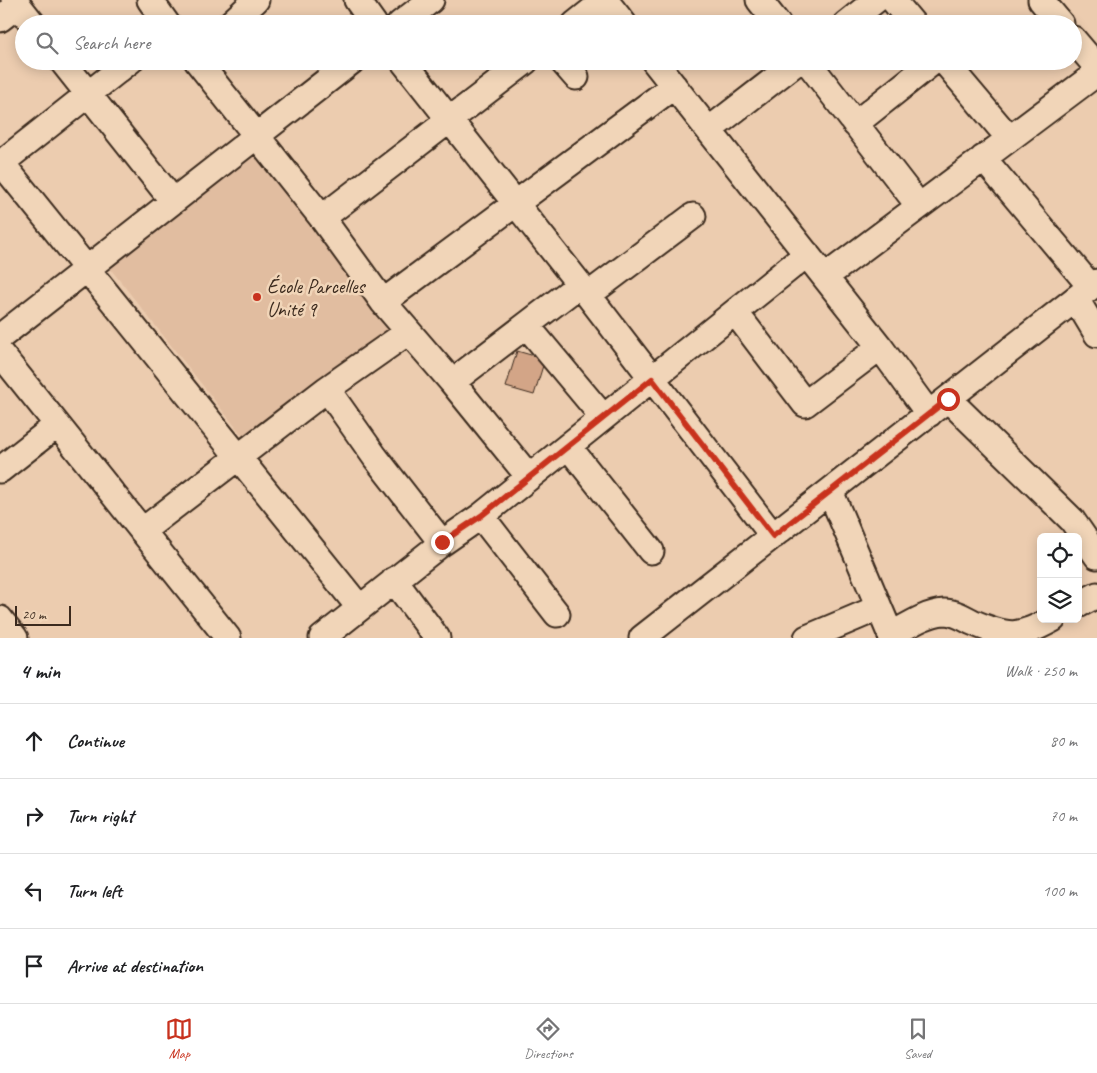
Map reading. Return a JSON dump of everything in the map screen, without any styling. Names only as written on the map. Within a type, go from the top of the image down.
[{"type":"street","points":[[150,0],[161,15]]},
{"type":"street","points":[[240,15],[256,0]]},
{"type":"street","points":[[357,0],[368,15]]},
{"type":"street","points":[[412,15],[431,0]]},
{"type":"street","points":[[586,15],[605,0],[617,15]]},
{"type":"street","points":[[759,0],[771,15]]},
{"type":"street","points":[[857,15],[876,0]]},
{"type":"street","points":[[893,0],[906,15]]},
{"type":"street","points":[[1041,0],[1054,15]]},
{"type":"street","points":[[1082,50],[1097,67]]},
{"type":"street","points":[[69,70],[173,201]]},
{"type":"street","points":[[119,70],[1,163],[359,607]]},
{"type":"street","points":[[204,70],[322,218],[383,302],[452,382],[529,477]]},
{"type":"street","points":[[0,337],[341,70]]},
{"type":"street","points":[[410,70],[584,290],[773,536]]},
{"type":"street","points":[[322,218],[514,70]]},
{"type":"street","points":[[661,70],[880,346],[929,414]]},
{"type":"street","points":[[709,130],[786,70]]},
{"type":"street","points":[[814,70],[919,206]]},
{"type":"street","points":[[855,124],[923,70]]},
{"type":"street","points":[[952,70],[1009,138]]},
{"type":"street","points":[[825,277],[1097,73]]},
{"type":"street","points":[[383,302],[516,206],[674,86]]},
{"type":"street","points":[[983,158],[1088,290],[1097,334]]},
{"type":"street","points":[[452,382],[527,326],[693,216]]},
{"type":"street","points":[[322,638],[442,542],[481,516],[807,254]]},
{"type":"street","points":[[642,638],[1088,290]]},
{"type":"street","points":[[735,312],[805,404],[880,346]]},
{"type":"street","points":[[527,326],[603,417]]},
{"type":"street","points":[[142,531],[327,389],[408,332]]},
{"type":"street","points":[[0,352],[228,638]]},
{"type":"street","points":[[327,389],[375,457],[442,542]]},
{"type":"street","points":[[948,399],[1072,520],[1097,556]]},
{"type":"street","points":[[0,470],[57,425]]},
{"type":"street","points":[[568,446],[651,551]]},
{"type":"street","points":[[830,491],[878,608],[892,637],[941,612],[958,614],[986,630],[1015,637],[1028,634],[1046,623]]},
{"type":"street","points":[[481,516],[556,614]]},
{"type":"street","points":[[394,580],[437,638]]},
{"type":"street","points":[[1082,603],[1097,595]]},
{"type":"street","points":[[807,638],[878,608]]},
{"type":"street","points":[[0,619],[15,638]]},
{"type":"shaded area","name":"École Parcelles Unité 9","points":[[262,145],[406,327],[253,449],[109,267]]},
{"type":"building","points":[[517,351],[545,359],[534,395],[506,387]]},
{"type":"place","name":"École Parcelles Unité 9","points":[[257,297]]},
{"type":"route","points":[[442,542],[481,516],[652,379],[773,536],[948,399]]}]
